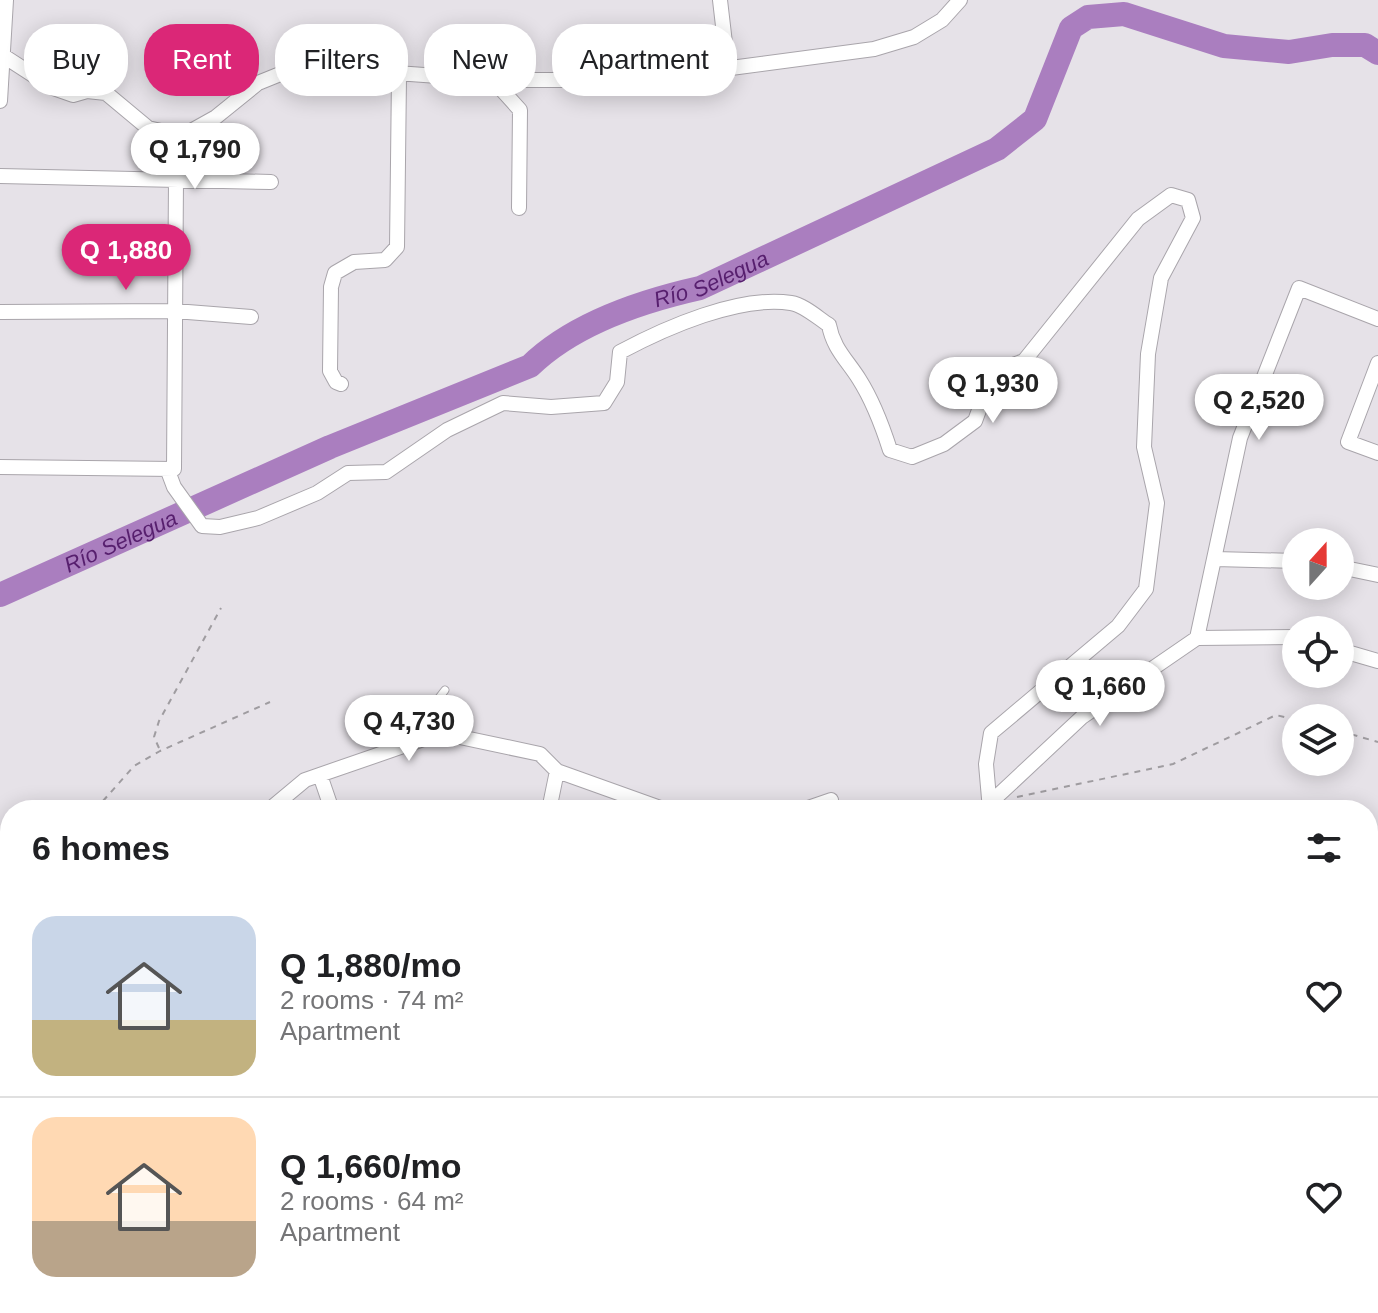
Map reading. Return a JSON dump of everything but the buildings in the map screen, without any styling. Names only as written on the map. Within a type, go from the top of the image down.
[{"type":"street","points":[[0,101],[6,0]]},
{"type":"street","points":[[720,0],[723,24]]},
{"type":"street","points":[[737,68],[874,49],[914,37],[942,20],[960,0]]},
{"type":"street","points":[[2,55],[53,88],[73,95],[87,91],[106,93],[148,128],[182,136],[216,117],[258,83],[275,76]]},
{"type":"street","points":[[341,384],[336,382],[330,371],[331,287],[335,273],[354,262],[385,260],[397,247],[399,96]]},
{"type":"street","points":[[507,96],[520,110],[519,208]]},
{"type":"street","points":[[0,467],[174,469],[176,180],[182,136]]},
{"type":"street","points":[[0,176],[271,182]]},
{"type":"street","points":[[168,471],[174,487],[202,526],[220,527],[258,518],[317,493],[348,473],[386,472],[447,430],[503,403],[551,407],[604,403],[617,382],[620,352],[717,311],[774,303],[795,303],[829,325],[832,343],[860,380],[878,415],[890,450],[912,457],[944,444],[975,421],[993,372],[1024,361],[1138,219],[1171,195],[1188,200],[1193,218],[1161,278],[1148,354],[1144,447],[1157,503],[1146,589],[1118,626],[991,733],[986,764],[989,800]]},
{"type":"street","points":[[1197,638],[1240,438],[1299,288],[1378,319]]},
{"type":"street","points":[[0,312],[175,311],[251,317]]},
{"type":"street","points":[[1378,363],[1348,442],[1378,453]]},
{"type":"street","points":[[1215,559],[1282,561]]},
{"type":"street","points":[[1354,570],[1378,575]]},
{"type":"street","points":[[996,800],[1082,717],[1197,638],[1282,637]]},
{"type":"street","points":[[1354,654],[1378,661]]},
{"type":"street","points":[[281,800],[305,780],[441,733],[540,754],[557,771],[638,800]]},
{"type":"street","points":[[551,800],[557,771]]},
{"type":"street","points":[[320,775],[329,800]]},
{"type":"lane","points":[[403,745],[445,690]]},
{"type":"path","points":[[160,751],[154,737],[159,721],[221,608]]},
{"type":"path","points":[[104,800],[134,766],[160,751],[270,702]]},
{"type":"path","points":[[1016,800],[1173,764],[1276,715],[1282,716]]},
{"type":"path","points":[[1354,735],[1378,742]]},
{"type":"waterway","name":"Río Selegua","points":[[0,595],[330,447],[530,366],[547,351],[587,326],[632,307],[700,288],[997,149],[1035,119],[1071,28],[1088,17],[1124,14],[1224,46],[1289,52],[1332,45],[1365,45],[1378,53]]}]
